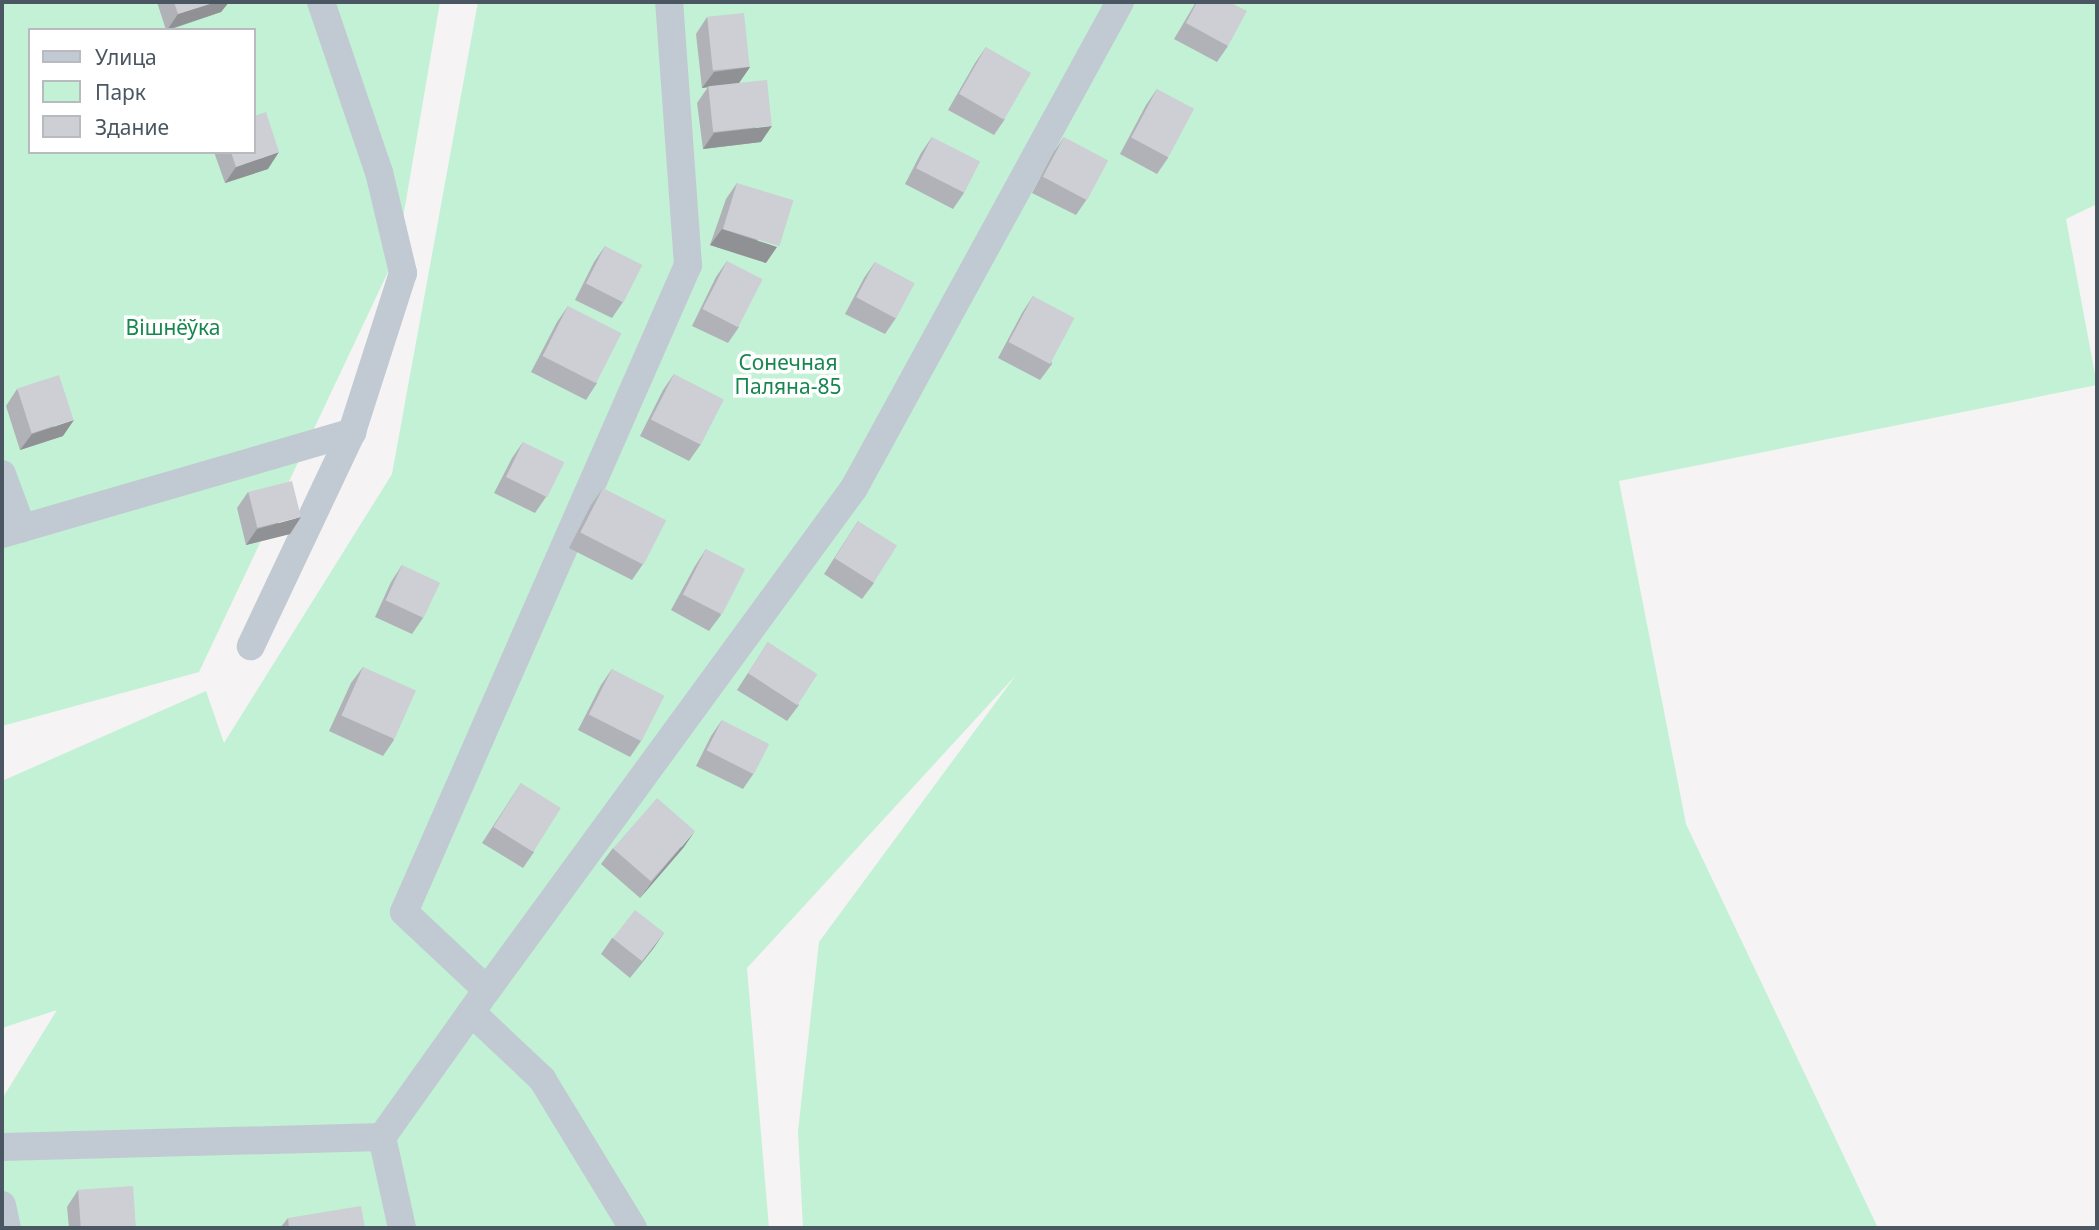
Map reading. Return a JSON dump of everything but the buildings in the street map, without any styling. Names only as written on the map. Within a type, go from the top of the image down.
[{"type":"street","points":[[251,646],[352,432],[404,274],[379,172],[321,2]]},
{"type":"street","points":[[633,1228],[542,1079],[404,912],[688,265],[669,2]]},
{"type":"street","points":[[401,1228],[382,1137],[854,488],[1120,2]]},
{"type":"street","points":[[2,474],[12,531],[352,432]]},
{"type":"street","points":[[2,1147],[382,1137]]},
{"type":"street","points":[[2,1205],[7,1228]]},
{"type":"green space","name":"Вішнёўка","points":[[2,2],[440,2],[397,253],[199,672],[2,726]]},
{"type":"green space","name":"Сонечная Паляна-85","points":[[478,2],[2097,2],[2097,204],[2066,219],[2097,385],[1619,481],[1686,824],[1878,1228],[803,1228],[798,1131],[819,942],[1016,675],[747,968],[769,1228],[2,1228],[2,1099],[57,1010],[2,1028],[2,781],[206,691],[224,743],[392,474]]}]
